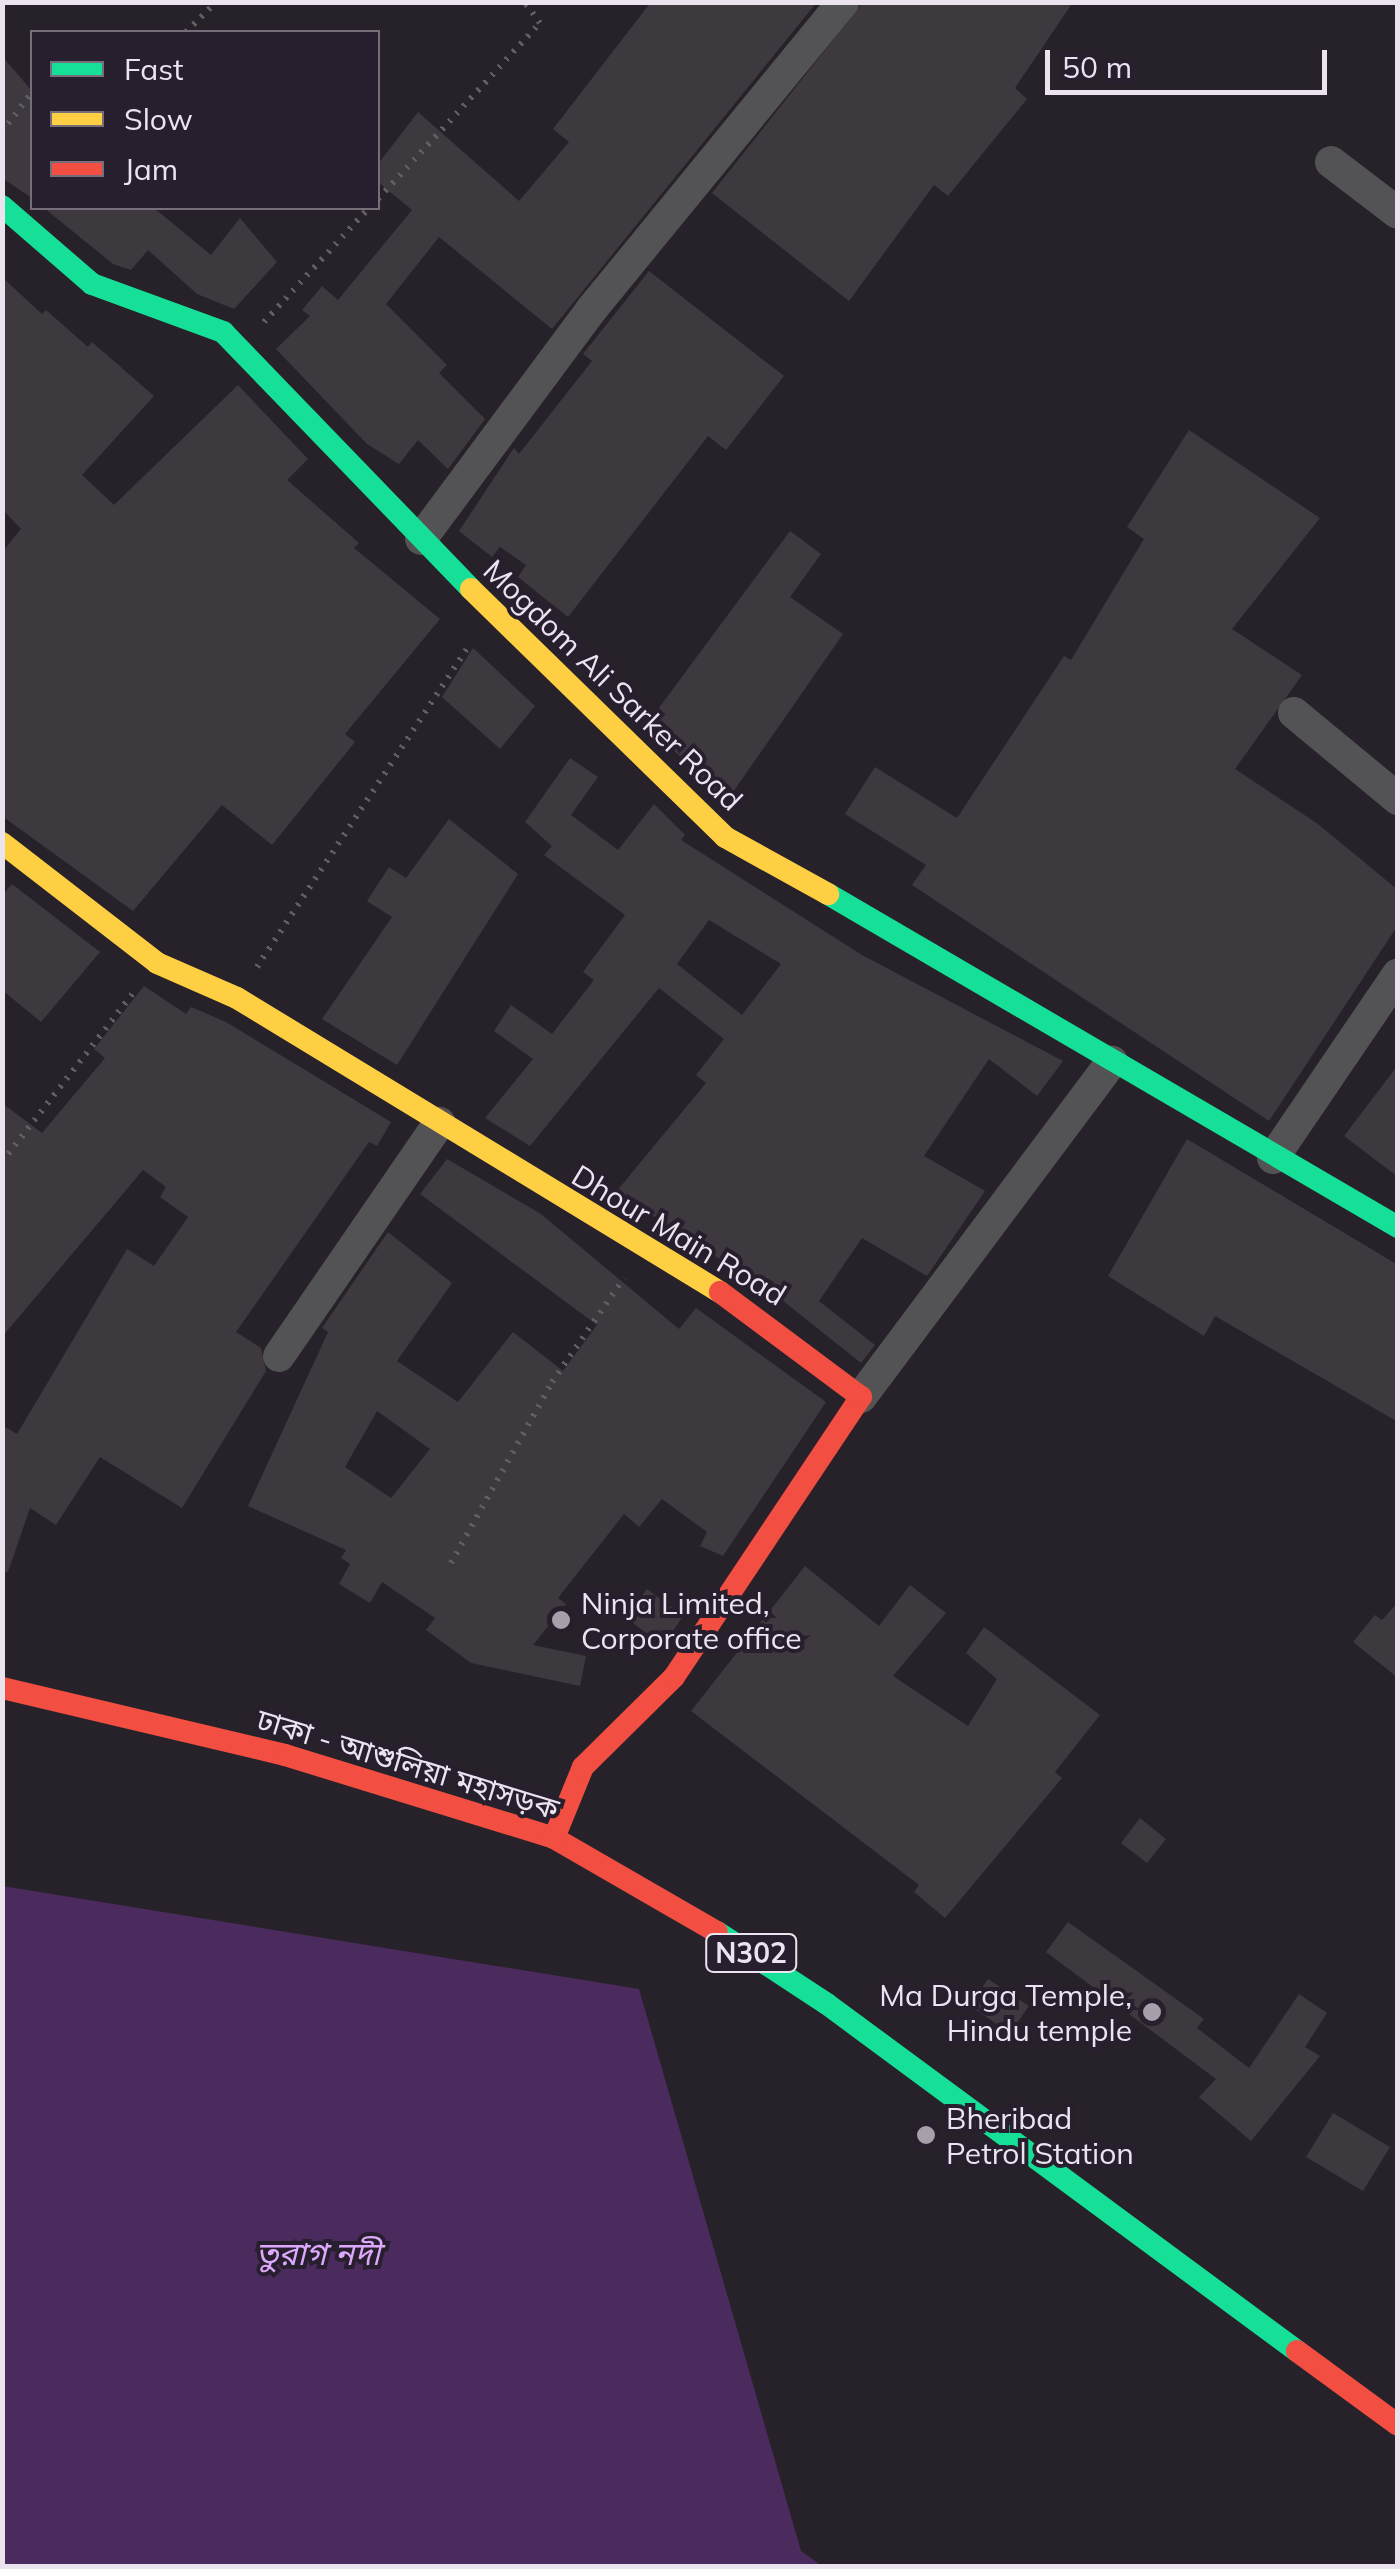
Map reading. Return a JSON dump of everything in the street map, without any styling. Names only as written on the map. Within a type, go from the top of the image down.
[{"type":"main road","name":"Mogdom Ali Sarker Road","points":[[2,206],[92,284],[223,332],[421,539],[725,837],[968,971],[1273,1158],[1398,1227]]},
{"type":"main road","name":"Dhour Main Road","points":[[2,844],[157,963],[237,998],[763,1318],[862,1397]]},
{"type":"main road","points":[[554,1838],[583,1767],[674,1678],[862,1397]]},
{"type":"main road","name":"ঢাকা - আশুলিয়া মহাসড়ক","points":[[2,1688],[285,1754],[554,1838],[680,1907],[827,2004],[1398,2425]]},
{"type":"street","points":[[421,539],[591,310],[843,2]]},
{"type":"street","points":[[1331,162],[1398,213]]},
{"type":"street","points":[[1294,713],[1398,799]]},
{"type":"street","points":[[1273,1158],[1398,974]]},
{"type":"street","points":[[862,1397],[1112,1062]]},
{"type":"street","points":[[280,1356],[439,1124]]},
{"type":"path","points":[[188,30],[216,2]]},
{"type":"path","points":[[380,197],[540,23],[525,2]]},
{"type":"path","points":[[2,132],[30,95]]},
{"type":"path","points":[[239,348],[368,210]]},
{"type":"path","points":[[237,998],[492,610]]},
{"type":"path","points":[[2,1162],[157,963]]},
{"type":"path","points":[[450,1563],[552,1382],[644,1248]]},
{"type":"water","name":"তুরাগ নদী","points":[[2,1886],[639,1989],[801,2551],[822,2566],[3,2566]]},
{"type":"building","points":[[651,2],[817,2],[552,329],[439,237],[386,304],[447,365],[439,373],[485,419],[448,469],[418,440],[399,464],[367,444],[276,349],[310,316],[302,310],[322,286],[338,300],[412,210],[380,184],[380,161],[418,112],[519,201],[569,142],[553,129]]},
{"type":"building","points":[[863,2],[1073,2],[1015,88],[1027,99],[948,196],[934,185],[849,301],[712,193]]},
{"type":"building","points":[[2,56],[30,89],[30,197],[2,178]]},
{"type":"building","points":[[46,210],[156,210],[211,255],[240,218],[277,262],[234,309],[197,294],[148,250],[131,270],[113,264]]},
{"type":"building","points":[[649,271],[784,376],[726,450],[708,436],[568,617],[518,577],[526,565],[500,547],[492,557],[459,531],[514,448],[519,454],[592,361],[583,354]]},
{"type":"building","points":[[2,277],[42,314],[46,310],[88,347],[92,342],[154,396],[82,475],[114,505],[238,385],[308,459],[287,480],[359,543],[354,548],[440,619],[345,734],[355,742],[272,845],[222,805],[133,911],[2,816],[2,552],[21,529],[2,509]]},
{"type":"building","points":[[1189,430],[1320,518],[1232,629],[1302,675],[1235,769],[1318,824],[1398,890],[1398,925],[1269,1121],[912,885],[926,865],[845,814],[875,767],[957,818],[1064,656],[1071,660],[1144,539],[1127,527]]},
{"type":"building","points":[[790,531],[821,554],[790,597],[843,634],[731,795],[721,788],[717,793],[647,724]]},
{"type":"building","points":[[473,648],[535,706],[500,749],[442,697]]},
{"type":"building","points":[[570,758],[598,777],[571,815],[618,850],[654,804],[685,835],[681,840],[862,955],[1063,1061],[1037,1096],[989,1059],[924,1156],[985,1191],[927,1276],[862,1238],[819,1301],[875,1345],[861,1363],[777,1296],[616,1192],[706,1083],[696,1075],[724,1039],[659,988],[530,1146],[485,1118],[533,1059],[494,1031],[511,1005],[552,1034],[594,980],[583,972],[625,915],[544,855],[552,846],[525,822]],"holes":[[[709,920],[781,964],[742,1015],[677,964]]]},
{"type":"building","points":[[449,819],[518,874],[397,1065],[322,1019],[392,917],[367,901],[389,867],[406,878]]},
{"type":"building","points":[[12,884],[100,952],[41,1022],[2,990],[2,895]]},
{"type":"building","points":[[144,986],[186,1014],[191,1007],[226,1022],[391,1122],[377,1146],[369,1142],[236,1332],[261,1348],[266,1371],[182,1508],[100,1457],[56,1525],[30,1508],[8,1572],[2,1572],[2,1425],[17,1434],[127,1249],[154,1266],[188,1217],[160,1197],[166,1187],[143,1170],[2,1337],[2,1103],[42,1133],[105,1058],[94,1049]]},
{"type":"building","points":[[1398,1065],[1398,1177],[1344,1136]]},
{"type":"building","points":[[1187,1139],[1398,1265],[1398,1422],[1215,1316],[1204,1336],[1108,1276]]},
{"type":"building","points":[[447,1159],[541,1214],[679,1329],[696,1308],[826,1402],[723,1556],[700,1546],[707,1532],[662,1499],[639,1527],[624,1514],[558,1598],[566,1604],[533,1645],[586,1656],[580,1686],[471,1663],[426,1630],[435,1618],[382,1582],[370,1603],[339,1584],[350,1564],[341,1558],[346,1550],[248,1506],[328,1332],[322,1328],[388,1232],[452,1283],[397,1361],[458,1402],[513,1332],[563,1371],[597,1325],[420,1194]],"holes":[[[377,1411],[430,1449],[391,1498],[345,1467]]]},
{"type":"building","points":[[805,1566],[879,1626],[910,1585],[946,1613],[893,1676],[968,1726],[997,1679],[966,1653],[984,1627],[1100,1715],[1055,1772],[1062,1778],[945,1918],[914,1892],[919,1885],[691,1711]]},
{"type":"building","points":[[647,1589],[683,1616],[663,1646],[625,1617]]},
{"type":"building","points":[[1398,1602],[1398,1678],[1353,1642],[1375,1615],[1382,1620]]},
{"type":"building","points":[[1140,1818],[1166,1839],[1147,1863],[1121,1843]]},
{"type":"building","points":[[1068,1922],[1204,2019],[1197,2028],[1249,2068],[1299,1994],[1327,2013],[1305,2047],[1320,2056],[1251,2141],[1199,2097],[1216,2079],[1046,1952]]},
{"type":"building","points":[[988,1979],[1029,2006],[1010,2033],[970,2006]]},
{"type":"building","points":[[1333,2113],[1390,2147],[1363,2191],[1306,2157]]},
{"type":"traffic: fast","points":[[2,206],[92,284],[223,332],[471,589]]},
{"type":"traffic: fast","points":[[828,894],[1398,1227]]},
{"type":"traffic: fast","points":[[717,1932],[827,2004],[1297,2351]]},
{"type":"traffic: slow","points":[[471,589],[725,837],[828,894]]},
{"type":"traffic: slow","points":[[2,843],[157,963],[237,998],[720,1292]]},
{"type":"traffic: jam","points":[[554,1838],[583,1767],[674,1677],[861,1397],[720,1292]]},
{"type":"traffic: jam","points":[[2,1688],[285,1755],[554,1838],[717,1932]]},
{"type":"traffic: jam","points":[[1297,2351],[1398,2425]]},
{"type":"place","name":"Ninja Limited, Corporate office","points":[[561,1620]]},
{"type":"place","name":"Ma Durga Temple, Hindu temple","points":[[1152,2012]]},
{"type":"place","name":"Bheribad Petrol Station","points":[[926,2135]]}]
